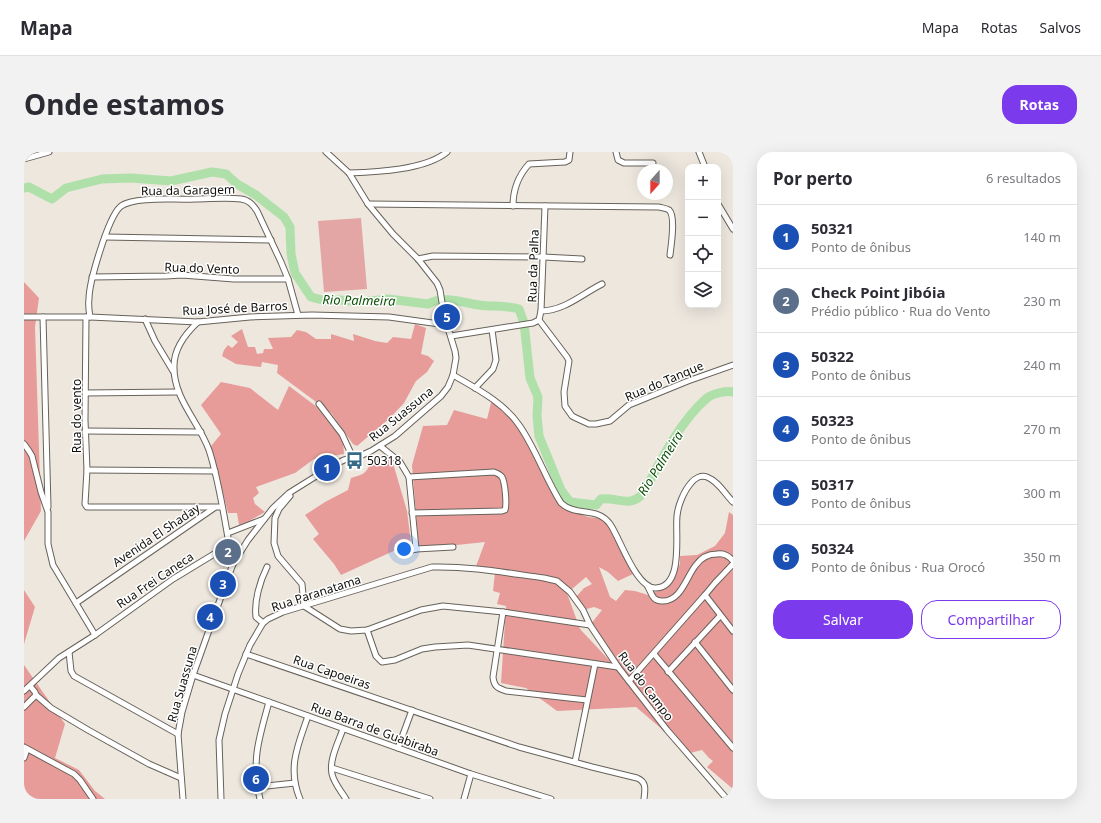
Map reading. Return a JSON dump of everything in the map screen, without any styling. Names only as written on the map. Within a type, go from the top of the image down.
[{"type":"street","points":[[24,158],[49,152]]},
{"type":"street","points":[[326,152],[349,173],[368,204],[393,234],[418,259],[433,256],[543,257],[582,259]]},
{"type":"street","points":[[349,173],[408,167],[432,161],[447,152]]},
{"type":"street","points":[[513,206],[513,195],[516,183],[529,164],[566,162],[569,160],[570,152]]},
{"type":"street","points":[[616,152],[616,158],[620,162],[653,163]]},
{"type":"street","points":[[699,152],[704,164]]},
{"type":"street","name":"Rua da Garagem","points":[[105,237],[115,214],[124,204],[131,202],[146,200],[241,199],[253,204],[271,240],[288,279],[298,315]]},
{"type":"street","points":[[368,204],[666,208],[672,214],[670,255]]},
{"type":"street","name":"Rua da Palha","points":[[492,330],[534,323],[539,320],[541,311],[545,206]]},
{"type":"street","points":[[721,209],[733,229]]},
{"type":"street","points":[[88,317],[88,298],[92,277],[105,237],[271,240]]},
{"type":"street","name":"Rua Suassuna","points":[[182,799],[178,734],[182,712],[193,675],[227,580],[234,564],[248,540],[264,519],[289,493],[334,465],[371,451],[395,436],[441,396],[448,387],[453,375],[456,351],[442,306],[440,290],[437,283],[418,259]]},
{"type":"street","name":"Rua do Vento","points":[[92,277],[182,275],[234,279],[288,279]]},
{"type":"street","points":[[541,311],[559,309],[602,284]]},
{"type":"street","name":"Rua José de Barros","points":[[24,317],[88,317],[198,322],[298,315],[389,317],[447,325]]},
{"type":"street","points":[[43,316],[50,556],[53,565],[95,635]]},
{"type":"street","name":"Rua do vento","points":[[88,317],[85,393],[87,507],[214,508]]},
{"type":"street","points":[[145,319],[155,341],[174,372]]},
{"type":"street","name":"Rua do Tanque","points":[[539,320],[569,361],[564,392],[565,406],[572,416],[589,424],[601,424],[610,421],[629,405],[695,378],[733,365]]},
{"type":"street","points":[[198,322],[183,338],[178,347],[175,356],[174,372],[178,392],[201,432],[209,450],[215,471],[234,564]]},
{"type":"street","points":[[451,336],[492,330],[496,360],[493,369],[475,388]]},
{"type":"street","points":[[453,375],[489,396],[518,424],[561,503],[566,508],[598,514],[609,523],[633,569],[643,583],[648,587],[656,600],[668,601],[675,597],[680,591],[690,572],[704,558],[719,553],[728,556],[733,561]]},
{"type":"street","name":"Rua do Vento","points":[[85,393],[178,392]]},
{"type":"street","points":[[319,404],[342,434],[353,458]]},
{"type":"street","points":[[86,431],[201,432]]},
{"type":"street","points":[[24,444],[32,456],[40,492],[48,512]]},
{"type":"street","points":[[380,446],[400,462],[405,468],[409,477],[416,549]]},
{"type":"street","points":[[87,470],[215,471]]},
{"type":"street","points":[[409,477],[494,472],[498,473],[504,481],[505,510],[412,513]]},
{"type":"street","points":[[648,587],[656,588],[666,584],[671,579],[676,557],[677,514],[685,492],[692,481],[702,477],[708,477],[719,485],[733,502]]},
{"type":"street","points":[[299,486],[277,512],[274,521],[274,543],[278,556],[302,584],[304,606],[340,629],[351,631],[366,630],[421,610],[434,607],[455,607],[503,612],[590,625]]},
{"type":"street","points":[[214,508],[222,507]]},
{"type":"street","name":"Avenida El Shaday","points":[[76,603],[214,508]]},
{"type":"street","points":[[228,533],[264,519]]},
{"type":"street","name":"Rua Frei Caneca","points":[[24,691],[59,658],[95,635],[173,578],[229,545]]},
{"type":"street","points":[[399,553],[416,549],[453,547]]},
{"type":"street","points":[[629,681],[714,583],[733,564]]},
{"type":"street","points":[[263,623],[256,617],[255,608],[267,567]]},
{"type":"street","name":"Rua Paranatama","points":[[221,799],[219,740],[246,654],[263,623],[268,619],[283,612],[432,567],[461,567],[557,581]]},
{"type":"street","name":"Rua do Campo","points":[[557,581],[566,587],[575,598],[590,625],[618,667],[667,730],[727,799]]},
{"type":"street","points":[[705,595],[733,631]]},
{"type":"street","points":[[503,612],[493,676],[496,687],[506,691],[587,700]]},
{"type":"street","points":[[668,672],[720,616]]},
{"type":"street","points":[[366,630],[376,656],[382,662],[395,660],[422,649],[434,647],[468,646],[618,667]]},
{"type":"street","points":[[696,642],[733,690]]},
{"type":"street","name":"Rua Suassuna","points":[[69,652],[71,671],[74,676],[178,734]]},
{"type":"street","name":"Rua Capoeiras","points":[[246,654],[519,746],[637,778],[642,780],[644,784],[644,799]]},
{"type":"street","points":[[654,654],[733,748]]},
{"type":"street","points":[[575,762],[595,664]]},
{"type":"street","name":"Rua Barra de Guabiraba","points":[[193,675],[471,774],[551,799]]},
{"type":"street","points":[[30,686],[36,695],[51,708],[149,764],[181,778]]},
{"type":"street","points":[[24,707],[36,695]]},
{"type":"street","points":[[260,799],[255,771],[257,750],[269,702]]},
{"type":"street","points":[[398,748],[412,710]]},
{"type":"street","points":[[300,799],[295,783],[295,754],[308,716]]},
{"type":"street","points":[[343,729],[334,754],[332,774],[346,799]]},
{"type":"street","points":[[24,758],[26,748],[74,774],[93,799]]},
{"type":"street","points":[[332,768],[430,799]]},
{"type":"street","points":[[464,799],[471,774]]},
{"type":"street","points":[[257,788],[295,783]]},
{"type":"shaded area","points":[[361,218],[367,289],[324,292],[318,221]]},
{"type":"shaded area","points":[[24,282],[39,298],[35,327],[41,511],[24,541]]},
{"type":"shaded area","points":[[415,324],[426,328],[421,354],[428,356],[434,361],[427,372],[416,381],[404,403],[390,418],[357,446],[353,444],[331,413],[277,373],[278,365],[262,362],[261,367],[236,364],[222,356],[228,345],[232,348],[238,342],[231,336],[242,329],[248,347],[255,347],[257,354],[263,353],[264,349],[273,349],[268,338],[291,337],[297,330],[306,332],[316,339],[331,339],[331,334],[354,341],[353,334],[387,343],[393,337],[411,339]]},
{"type":"shaded area","points":[[221,382],[250,388],[278,410],[289,386],[317,407],[343,440],[344,454],[314,459],[295,473],[256,487],[259,493],[253,498],[255,504],[265,512],[239,525],[237,513],[228,513],[211,446],[221,434],[201,405]]},
{"type":"shaded area","points":[[492,399],[517,422],[566,508],[588,517],[605,519],[633,574],[618,581],[608,572],[599,567],[610,597],[616,601],[625,590],[648,595],[668,587],[680,564],[680,556],[697,555],[715,546],[725,533],[729,512],[733,515],[733,789],[707,767],[713,761],[702,750],[690,753],[636,707],[557,711],[526,688],[501,683],[506,606],[497,604],[500,593],[493,591],[495,572],[475,569],[485,542],[419,549],[412,465],[423,426],[447,425],[454,410],[487,419]],"holes":[[[586,577],[592,584],[584,588],[575,598],[583,610],[594,607],[602,610],[590,625],[624,676],[580,629],[564,585],[572,589]]]},
{"type":"shaded area","points":[[382,456],[393,463],[407,511],[411,543],[341,575],[334,564],[313,539],[319,534],[305,515],[348,490],[351,478],[365,472],[372,459]]},
{"type":"shaded area","points":[[24,590],[35,607],[24,644]]},
{"type":"shaded area","points":[[24,665],[65,724],[55,758],[79,770],[95,791],[105,799],[24,799]]},
{"type":"waterway","name":"Rio Palmeira","points":[[24,188],[29,187],[52,199],[66,188],[102,179],[131,178],[171,181],[212,172],[226,174],[237,184],[256,195],[284,217],[290,227],[291,254],[295,273],[311,297],[326,301],[340,300],[360,302],[388,299],[428,304],[440,300],[454,300],[479,305],[519,309],[524,323],[530,378],[538,397],[537,416],[539,436],[561,490],[570,502],[596,505],[601,499],[629,501],[639,497],[644,492],[671,442],[697,407],[712,395],[723,392],[733,392]]},
{"type":"place","name":"50317","points":[[447,317]]},
{"type":"place","name":"50318","points":[[354,460]]},
{"type":"place","name":"50321","points":[[327,468]]},
{"type":"place","name":"Check Point Jibóia","points":[[228,552]]},
{"type":"place","name":"50322","points":[[223,584]]},
{"type":"place","name":"50323","points":[[210,617]]},
{"type":"place","name":"50324","points":[[256,779]]}]
